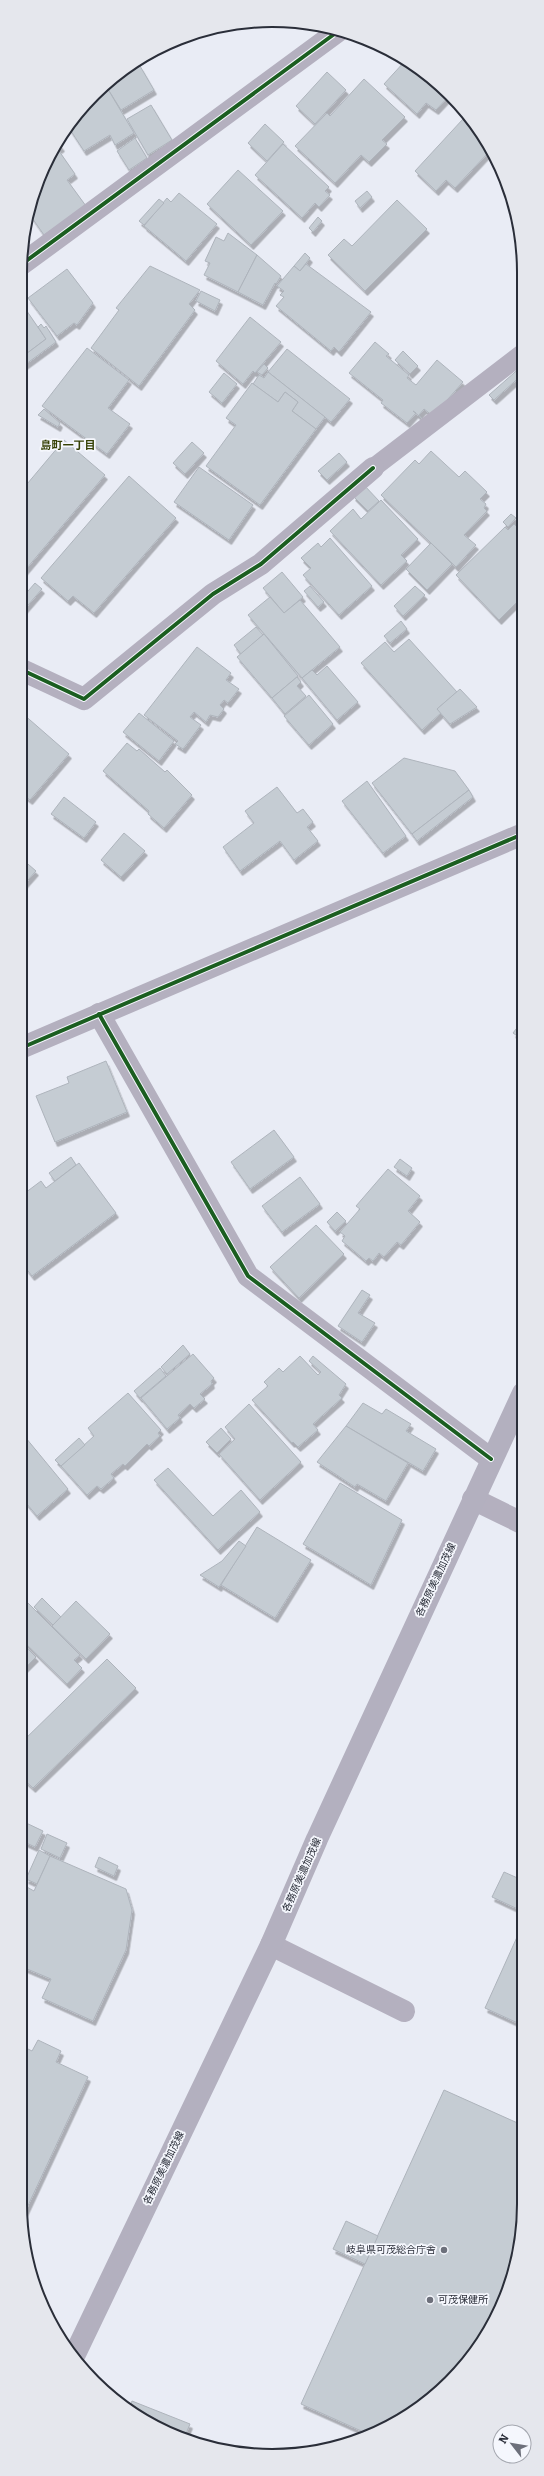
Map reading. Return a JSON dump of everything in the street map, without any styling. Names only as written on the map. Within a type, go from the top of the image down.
[{"type":"main road","name":"各務原美濃加茂線","points":[[76,2351],[271,1945],[317,1839],[517,1404]]},
{"type":"street","points":[[28,260],[333,35]]},
{"type":"street","points":[[27,672],[84,699],[213,594],[261,564],[373,468]]},
{"type":"street","points":[[27,1045],[517,837]]},
{"type":"street","points":[[99,1014],[248,1276],[491,1459]]},
{"type":"street","points":[[474,1499],[517,1520]]},
{"type":"street","points":[[271,1945],[404,2011]]},
{"type":"lane","points":[[373,468],[517,358]]},
{"type":"building","points":[[402,64],[434,88],[446,100],[436,110],[426,103],[417,114],[384,84]]},
{"type":"building","points":[[140,66],[154,90],[121,110],[108,90]]},
{"type":"building","points":[[327,72],[346,90],[315,124],[296,106]]},
{"type":"building","points":[[364,79],[405,117],[382,140],[387,144],[369,162],[361,155],[335,183],[295,146],[327,113],[330,116]]},
{"type":"building","points":[[108,90],[134,133],[115,145],[110,135],[84,151],[71,132],[88,110]]},
{"type":"building","points":[[151,105],[172,140],[148,155],[127,119]]},
{"type":"building","points":[[463,119],[476,136],[487,155],[455,188],[446,180],[436,191],[415,171]]},
{"type":"building","points":[[265,124],[284,142],[267,161],[248,143]]},
{"type":"building","points":[[135,138],[147,158],[129,170],[117,151]]},
{"type":"building","points":[[283,144],[329,187],[325,191],[330,195],[319,207],[315,203],[302,218],[255,175]]},
{"type":"building","points":[[59,151],[75,174],[67,180],[86,206],[44,235],[33,219],[40,193]]},
{"type":"building","points":[[238,170],[283,211],[251,245],[207,204]]},
{"type":"building","points":[[367,191],[372,197],[360,208],[355,201]]},
{"type":"building","points":[[179,193],[217,224],[186,261],[144,226],[167,198],[171,202]]},
{"type":"building","points":[[159,199],[164,203],[144,225],[139,221]]},
{"type":"building","points":[[397,200],[427,229],[365,291],[328,255],[344,239],[352,246]]},
{"type":"building","points":[[318,217],[322,221],[313,232],[309,228]]},
{"type":"building","points":[[228,233],[257,255],[238,292],[204,275],[210,263],[205,261],[216,237],[224,241]]},
{"type":"building","points":[[305,253],[310,258],[300,271],[294,266]]},
{"type":"building","points":[[257,255],[281,276],[276,284],[275,283],[263,305],[238,292]]},
{"type":"building","points":[[306,264],[371,312],[339,352],[334,347],[331,351],[276,306],[284,297],[280,295],[284,291],[277,286],[294,266],[300,271]]},
{"type":"building","points":[[150,266],[200,290],[189,304],[195,310],[139,386],[91,348],[119,310],[116,308]]},
{"type":"building","points":[[67,269],[93,303],[77,325],[74,323],[57,336],[28,298]]},
{"type":"building","points":[[201,291],[220,300],[215,311],[196,301]]},
{"type":"building","points":[[27,311],[46,339],[27,353]]},
{"type":"building","points":[[250,317],[281,342],[255,373],[253,371],[243,384],[216,361]]},
{"type":"building","points":[[41,324],[44,328],[46,326],[56,342],[27,363],[27,353],[46,339],[38,327]]},
{"type":"building","points":[[375,342],[389,354],[386,356],[409,375],[407,378],[416,385],[437,360],[463,382],[433,416],[424,409],[419,415],[424,420],[416,413],[407,423],[381,403],[383,400],[349,373]]},
{"type":"building","points":[[87,348],[129,380],[108,408],[130,424],[107,454],[42,406]]},
{"type":"building","points":[[287,349],[350,399],[331,422],[268,372]]},
{"type":"building","points":[[403,351],[418,366],[410,374],[395,360]]},
{"type":"building","points":[[264,364],[268,368],[262,375],[257,372]]},
{"type":"building","points":[[517,370],[517,379],[494,400],[489,395]]},
{"type":"building","points":[[268,372],[325,417],[316,429],[292,411],[298,402],[285,392],[278,402],[253,384],[259,375],[264,378]]},
{"type":"building","points":[[224,373],[237,384],[222,403],[209,392]]},
{"type":"building","points":[[252,383],[278,402],[285,392],[298,402],[292,411],[316,429],[260,505],[206,466],[236,425],[226,418]]},
{"type":"building","points":[[44,409],[60,423],[58,427],[38,415]]},
{"type":"building","points":[[64,440],[105,475],[27,568],[27,484]]},
{"type":"building","points":[[192,442],[204,453],[185,474],[173,463]]},
{"type":"building","points":[[431,451],[459,477],[465,471],[487,492],[480,499],[486,504],[484,508],[487,511],[464,535],[476,545],[456,567],[381,495],[415,460],[419,464]]},
{"type":"building","points":[[339,453],[347,462],[327,480],[318,471]]},
{"type":"building","points":[[199,467],[253,505],[229,540],[174,502]]},
{"type":"building","points":[[129,476],[176,518],[94,613],[73,596],[68,601],[41,578]]},
{"type":"building","points":[[364,485],[379,501],[368,511],[353,496]]},
{"type":"building","points":[[381,500],[418,539],[401,555],[407,561],[381,585],[330,531],[353,509],[361,519]]},
{"type":"building","points":[[511,514],[516,518],[508,527],[503,522]]},
{"type":"building","points":[[514,524],[517,527],[517,602],[499,620],[456,575],[505,527],[508,530]]},
{"type":"building","points":[[330,538],[372,586],[339,615],[303,575],[311,568],[301,558],[318,543],[321,547]]},
{"type":"building","points":[[431,543],[452,564],[427,590],[406,569]]},
{"type":"building","points":[[282,572],[303,597],[284,613],[263,588]]},
{"type":"building","points":[[35,583],[42,589],[27,606],[27,592]]},
{"type":"building","points":[[310,586],[324,602],[318,607],[304,591]]},
{"type":"building","points":[[415,586],[425,595],[403,616],[394,606]]},
{"type":"building","points":[[270,597],[284,613],[300,600],[340,647],[302,678],[248,615]]},
{"type":"building","points":[[401,621],[407,629],[390,643],[384,636]]},
{"type":"building","points":[[256,627],[263,635],[241,654],[234,645]]},
{"type":"building","points":[[264,634],[298,676],[272,698],[237,657]]},
{"type":"building","points":[[409,639],[457,692],[437,709],[441,713],[422,730],[361,663],[385,642],[394,652]]},
{"type":"building","points":[[197,647],[231,673],[226,680],[239,689],[228,703],[224,700],[220,705],[224,709],[218,717],[210,715],[206,722],[194,712],[190,717],[201,725],[183,749],[175,744],[178,741],[144,715]]},
{"type":"building","points":[[327,666],[358,702],[337,720],[302,678],[312,670],[317,675]]},
{"type":"building","points":[[297,677],[301,682],[297,686],[306,696],[285,714],[272,698]]},
{"type":"building","points":[[460,689],[477,707],[450,724],[437,709]]},
{"type":"building","points":[[309,695],[333,724],[309,745],[284,716]]},
{"type":"building","points":[[139,713],[174,741],[159,761],[123,732]]},
{"type":"building","points":[[27,717],[69,754],[30,800],[27,798]]},
{"type":"building","points":[[127,743],[137,751],[139,749],[165,772],[167,770],[192,795],[164,828],[148,814],[149,811],[103,771]]},
{"type":"building","points":[[404,758],[455,771],[469,790],[412,834],[372,783]]},
{"type":"building","points":[[367,781],[406,836],[383,853],[342,801]]},
{"type":"building","points":[[277,787],[297,813],[303,809],[313,822],[307,827],[318,841],[294,860],[280,841],[240,871],[223,847],[254,823],[245,811]]},
{"type":"building","points":[[469,790],[473,797],[417,841],[412,834]]},
{"type":"building","points":[[64,797],[96,822],[84,838],[51,814]]},
{"type":"building","points":[[124,833],[145,851],[121,877],[101,860]]},
{"type":"building","points":[[27,863],[36,871],[27,881]]},
{"type":"building","points":[[517,1028],[517,1036],[513,1033]]},
{"type":"building","points":[[106,1061],[127,1112],[55,1142],[36,1096],[69,1083],[67,1077]]},
{"type":"building","points":[[274,1130],[294,1157],[250,1189],[231,1162]]},
{"type":"building","points":[[71,1157],[76,1165],[55,1181],[49,1173]]},
{"type":"building","points":[[400,1159],[412,1168],[407,1176],[394,1167]]},
{"type":"building","points":[[79,1163],[116,1213],[32,1276],[27,1270],[27,1192],[41,1181],[46,1188]]},
{"type":"building","points":[[388,1169],[420,1196],[408,1211],[420,1222],[401,1245],[397,1242],[384,1257],[379,1253],[373,1261],[369,1258],[366,1261],[342,1241],[345,1236],[340,1232],[360,1209],[356,1206]]},
{"type":"building","points":[[300,1177],[320,1204],[282,1232],[262,1206]]},
{"type":"building","points":[[337,1212],[346,1221],[335,1231],[327,1222]]},
{"type":"building","points":[[316,1225],[344,1254],[299,1298],[270,1267]]},
{"type":"building","points":[[362,1290],[370,1295],[358,1313],[375,1323],[362,1342],[338,1326]]},
{"type":"building","points":[[183,1345],[190,1354],[167,1374],[161,1367]]},
{"type":"building","points":[[193,1354],[214,1378],[211,1381],[212,1384],[200,1394],[205,1399],[194,1408],[190,1404],[178,1415],[180,1418],[167,1429],[141,1398]]},
{"type":"building","points":[[300,1356],[318,1375],[321,1372],[309,1361],[313,1356],[346,1384],[339,1395],[342,1398],[313,1424],[318,1430],[298,1447],[293,1442],[292,1443],[252,1400],[268,1386],[264,1382],[279,1368],[283,1372]]},
{"type":"building","points":[[160,1368],[166,1376],[140,1398],[134,1391]]},
{"type":"building","points":[[128,1393],[161,1430],[158,1433],[160,1436],[149,1446],[147,1444],[125,1466],[123,1464],[111,1474],[114,1478],[101,1489],[97,1486],[87,1495],[61,1466],[94,1436],[88,1428]]},
{"type":"building","points":[[363,1403],[382,1414],[386,1409],[411,1424],[406,1431],[436,1449],[423,1471],[346,1426]]},
{"type":"building","points":[[249,1404],[301,1462],[260,1500],[219,1454],[235,1439],[225,1427]]},
{"type":"building","points":[[346,1426],[408,1463],[386,1501],[357,1484],[355,1487],[317,1462]]},
{"type":"building","points":[[221,1428],[231,1439],[217,1453],[206,1442]]},
{"type":"building","points":[[79,1438],[85,1445],[61,1466],[55,1460]]},
{"type":"building","points":[[27,1439],[68,1489],[37,1516],[27,1504]]},
{"type":"building","points":[[168,1468],[213,1516],[241,1490],[260,1512],[218,1550],[154,1480]]},
{"type":"building","points":[[340,1483],[402,1520],[371,1585],[303,1544]]},
{"type":"building","points":[[257,1527],[311,1560],[275,1618],[221,1585]]},
{"type":"building","points":[[239,1541],[246,1546],[219,1587],[200,1575],[222,1561]]},
{"type":"building","points":[[42,1598],[61,1617],[53,1625],[34,1607]]},
{"type":"building","points":[[76,1601],[110,1634],[86,1659],[52,1626]]},
{"type":"building","points":[[27,1602],[80,1655],[74,1660],[82,1668],[67,1684],[27,1645]]},
{"type":"building","points":[[27,1648],[36,1657],[27,1666]]},
{"type":"building","points":[[107,1659],[136,1688],[33,1788],[27,1782],[27,1737]]},
{"type":"building","points":[[27,1823],[43,1831],[35,1847],[27,1843]]},
{"type":"building","points":[[47,1834],[67,1843],[60,1858],[41,1849]]},
{"type":"building","points":[[39,1850],[50,1856],[37,1884],[27,1879]]},
{"type":"building","points":[[50,1856],[126,1889],[132,1910],[126,1950],[93,2021],[42,1998],[51,1979],[27,1969],[27,1887],[34,1891]]},
{"type":"building","points":[[99,1857],[118,1866],[114,1876],[95,1867]]},
{"type":"building","points":[[504,1872],[517,1878],[517,1909],[492,1897]]},
{"type":"building","points":[[517,1937],[517,2023],[485,2008]]},
{"type":"building","points":[[38,2040],[61,2051],[56,2062],[88,2077],[27,2207],[27,2048],[32,2051]]},
{"type":"building","name":"岐阜県可茂総合庁舎","points":[[444,2090],[517,2123],[517,2204],[515,2236],[512,2252],[509,2267],[498,2298],[476,2340],[456,2366],[434,2388],[408,2408],[380,2424],[362,2431],[301,2404]]},
{"type":"building","points":[[346,2221],[378,2236],[365,2264],[333,2249]]},
{"type":"building","points":[[132,2401],[190,2424],[186,2433],[164,2424],[131,2404]]},
{"type":"cycle path","points":[[28,260],[333,35]]},
{"type":"cycle path","points":[[27,672],[84,699],[213,594],[261,564],[373,468]]},
{"type":"cycle path","points":[[27,1045],[517,837]]},
{"type":"cycle path","points":[[99,1014],[248,1276],[491,1459]]},
{"type":"place","name":"岐阜県可茂総合庁舎","points":[[444,2250]]},
{"type":"place","name":"可茂保健所","points":[[430,2300]]},
{"type":"district","name":"島町一丁目","points":[[68,445]]}]
